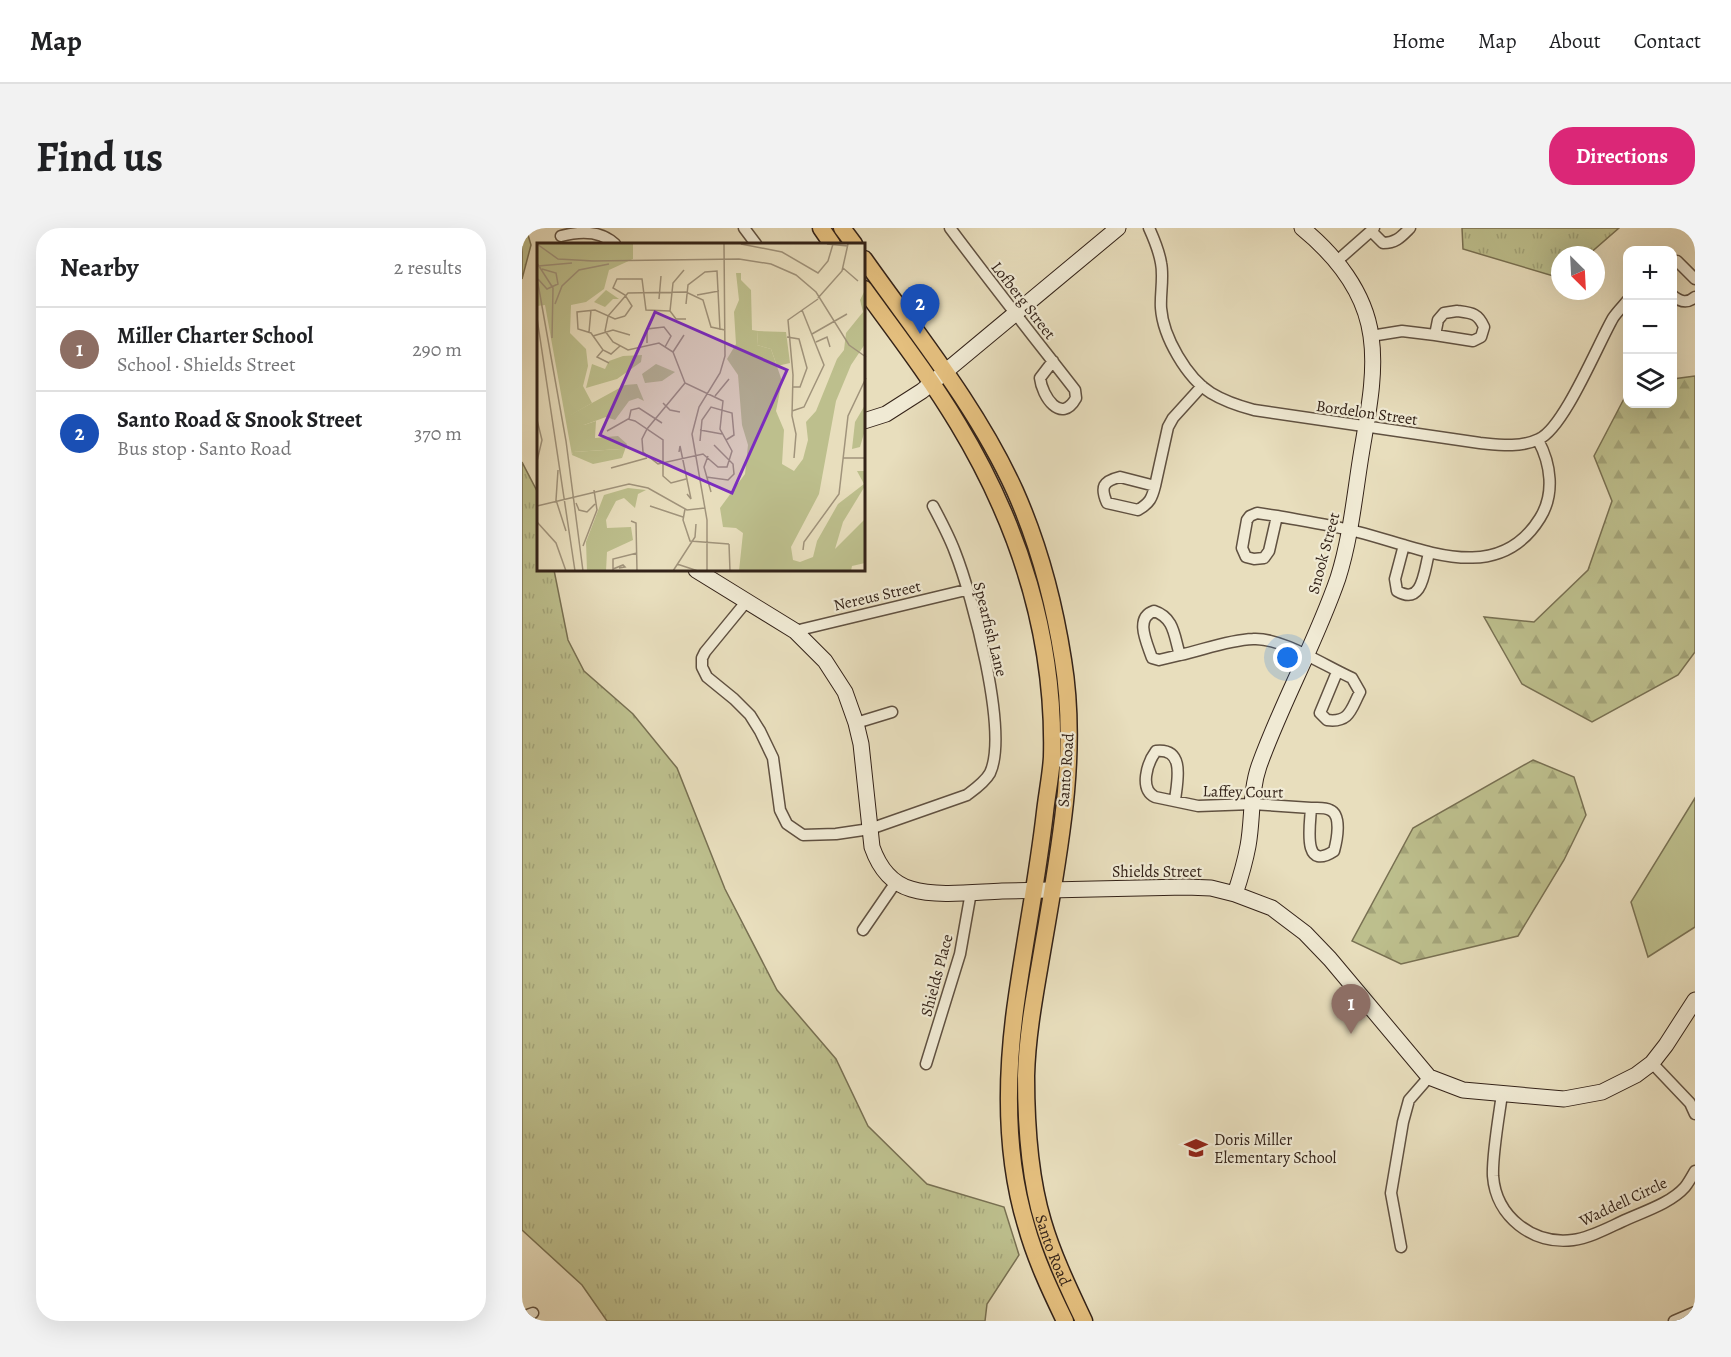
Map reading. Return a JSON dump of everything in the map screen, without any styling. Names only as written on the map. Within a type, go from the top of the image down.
[{"type":"main road","points":[[821,228],[831,243]]},
{"type":"main road","points":[[842,228],[853,243]]},
{"type":"main road","name":"Santo Road","points":[[866,262],[972,412],[1015,491],[1044,568],[1051,597],[1064,661],[1069,759],[1053,890],[1032,1016],[1026,1074],[1028,1130],[1032,1167],[1042,1218],[1051,1247],[1084,1321]]},
{"type":"main road","name":"Santo Road","points":[[866,292],[957,422],[999,499],[1026,572],[1046,663],[1052,758],[1035,890],[1015,1010],[1009,1077],[1015,1173],[1025,1222],[1034,1251],[1065,1321]]},
{"type":"street","points":[[744,228],[755,243]]},
{"type":"street","name":"Lofberg Street","points":[[950,228],[1053,361]]},
{"type":"street","points":[[866,420],[886,414],[931,383],[1118,228]]},
{"type":"street","name":"Bordelon Street","points":[[1149,228],[1162,264],[1161,310],[1165,332],[1176,353],[1202,386],[1211,393],[1254,410],[1366,427],[1508,446],[1538,440]]},
{"type":"street","name":"Snook Street","points":[[1235,894],[1248,846],[1253,784],[1259,765],[1338,577],[1350,530],[1366,427],[1371,336],[1359,298],[1337,261],[1302,228]]},
{"type":"street","points":[[1337,261],[1373,229],[1383,243],[1392,243],[1410,228]]},
{"type":"street","points":[[561,236],[575,232],[588,232],[601,235],[613,243]]},
{"type":"street","points":[[1677,261],[1695,279]]},
{"type":"street","points":[[1677,299],[1685,302],[1695,297]]},
{"type":"street","points":[[1277,516],[1269,551],[1264,558],[1254,560],[1246,557],[1242,548],[1247,520],[1257,513],[1277,516],[1350,530],[1429,553],[1457,557],[1475,558],[1496,554],[1513,547],[1531,533],[1546,509],[1550,487],[1548,462],[1538,440],[1559,418],[1615,315],[1623,306]]},
{"type":"street","points":[[1371,336],[1402,331],[1435,335]]},
{"type":"street","points":[[1155,486],[1120,477],[1109,479],[1103,493],[1107,503],[1111,504],[1138,510],[1148,504],[1152,499],[1155,486],[1168,427],[1173,418],[1202,386]]},
{"type":"street","name":"Spearfish Lane","points":[[746,602],[705,652],[702,667],[706,677],[750,715],[760,731],[773,758],[780,810],[787,824],[803,835],[811,836],[870,829],[967,795],[980,786],[989,774],[994,759],[988,673],[982,643],[956,552],[933,506]]},
{"type":"street","points":[[1404,545],[1395,579],[1397,591],[1404,595],[1412,595],[1419,590],[1429,553]]},
{"type":"street","points":[[699,572],[795,631],[825,661],[845,692],[861,744],[872,848],[885,875],[896,882],[862,930]]},
{"type":"street","name":"Nereus Street","points":[[795,631],[966,590]]},
{"type":"street","points":[[1180,656],[1170,622],[1164,614],[1150,612],[1142,624],[1152,657],[1159,660],[1180,656],[1240,640],[1255,638],[1277,642],[1352,678],[1360,692],[1347,717],[1337,722],[1327,720],[1320,712],[1337,672]]},
{"type":"street","points":[[856,723],[892,712]]},
{"type":"street","name":"Laffey Court","points":[[1175,800],[1178,768],[1174,757],[1164,750],[1156,752],[1150,759],[1145,784],[1149,794],[1155,797],[1204,806],[1252,804],[1329,809],[1338,819],[1334,851],[1325,857],[1318,856],[1310,845],[1311,808]]},
{"type":"street","name":"Shields Street","points":[[896,882],[910,889],[926,892],[1186,887],[1211,888],[1235,894],[1272,908],[1305,933],[1330,959],[1429,1077],[1463,1090],[1564,1099],[1602,1092],[1620,1084],[1652,1063],[1695,1000]]},
{"type":"street","name":"Shields Place","points":[[926,1064],[960,954],[970,892]]},
{"type":"street","points":[[1652,1063],[1690,1103],[1695,1114]]},
{"type":"street","points":[[1401,1246],[1391,1193],[1401,1132],[1409,1100],[1429,1077]]},
{"type":"street","name":"Waddell Circle","points":[[1502,1094],[1493,1175],[1496,1193],[1506,1212],[1520,1227],[1532,1234],[1555,1241],[1575,1240],[1606,1229],[1668,1201],[1685,1187],[1695,1171]]},
{"type":"street","points":[[1674,1321],[1695,1312]]},
{"type":"street","points":[[522,1317],[533,1313]]},
{"type":"green space","points":[[522,228],[526,228],[531,245],[522,279]]},
{"type":"green space","points":[[1462,228],[1619,228],[1598,246],[1551,246],[1551,275],[1463,249]]},
{"type":"green space","points":[[1695,376],[1695,652],[1678,675],[1592,722],[1522,684],[1484,617],[1534,622],[1588,570],[1612,501],[1594,456],[1623,401],[1623,408],[1677,408],[1677,378]]},
{"type":"green space","points":[[522,462],[537,491],[537,572],[554,572],[568,640],[584,671],[633,714],[677,768],[725,889],[777,990],[836,1059],[868,1126],[927,1184],[1004,1207],[1019,1255],[987,1304],[985,1321],[607,1321],[582,1285],[522,1230]]},
{"type":"green space","points":[[1533,760],[1574,777],[1586,815],[1564,860],[1518,936],[1401,964],[1352,941],[1413,828]]},
{"type":"green space","points":[[1695,798],[1695,927],[1648,957],[1631,902]]},
{"type":"place","name":"Santo Road & Snook Street","points":[[920,334]]},
{"type":"place","name":"Miller Charter School","points":[[1351,1034]]},
{"type":"place","name":"Doris Miller Elementary School","points":[[1196,1148]]}]
